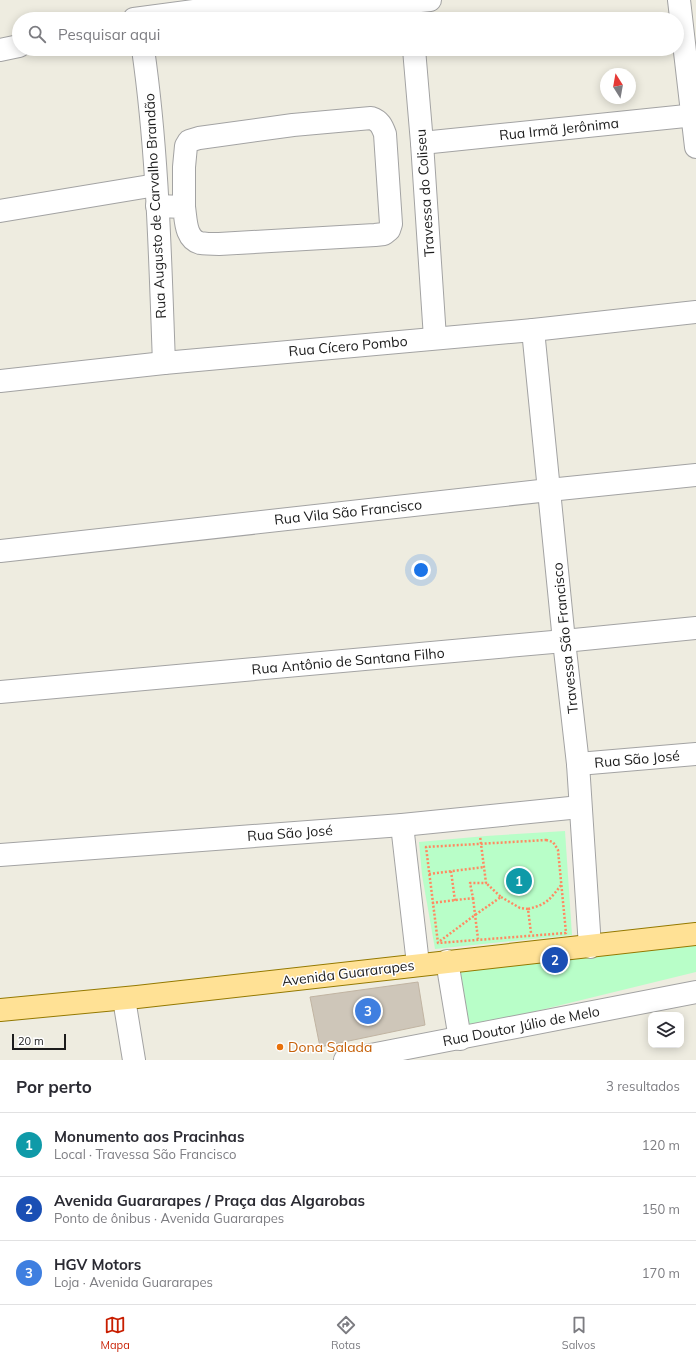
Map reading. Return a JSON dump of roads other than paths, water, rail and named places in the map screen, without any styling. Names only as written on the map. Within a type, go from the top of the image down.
[{"type":"main road","name":"Avenida Guararapes","points":[[0,1010],[124,999],[418,964],[443,952],[590,947],[696,934]]},
{"type":"street","points":[[679,0],[681,12]]},
{"type":"street","points":[[155,12],[247,2],[417,7]]},
{"type":"street","points":[[684,38],[694,115],[696,147]]},
{"type":"street","points":[[0,50],[12,47]]},
{"type":"street","name":"Rua Augusto de Carvalho Brandão","points":[[144,56],[148,77],[156,185],[164,363]]},
{"type":"street","name":"Travessa do Coliseu","points":[[415,56],[435,338]]},
{"type":"street","name":"Rua Irmã Jerônima","points":[[422,143],[694,115]]},
{"type":"street","points":[[371,118],[377,120],[382,125],[385,134],[391,224],[389,230],[384,234],[219,244],[200,243],[193,240],[187,231],[184,207],[184,167],[186,146],[189,141],[199,138],[285,126],[371,118]]},
{"type":"street","points":[[0,211],[156,185]]},
{"type":"street","points":[[157,206],[184,207]]},
{"type":"street","name":"Rua Cícero Pombo","points":[[0,381],[164,363],[533,330],[696,312]]},
{"type":"street","name":"Travessa São Francisco","points":[[533,330],[564,641],[578,764],[590,947]]},
{"type":"street","name":"Rua Vila São Francisco","points":[[0,551],[696,475]]},
{"type":"street","name":"Rua Antônio de Santana Filho","points":[[0,692],[696,628]]},
{"type":"street","name":"Rua São José","points":[[578,764],[696,754]]},
{"type":"street","name":"Rua São José","points":[[0,855],[402,824],[580,807]]},
{"type":"street","points":[[402,824],[418,964]]},
{"type":"street","points":[[443,952],[460,1039]]},
{"type":"street","name":"Rua Doutor Júlio de Melo","points":[[345,1060],[460,1039],[696,992]]},
{"type":"street","points":[[124,999],[134,1060]]},
{"type":"place","name":"Monumento aos Pracinhas","points":[[519,881]]},
{"type":"place","name":"Avenida Guararapes / Praça das Algarobas","points":[[555,960]]},
{"type":"place","name":"HGV Motors","points":[[368,1011]]},
{"type":"place","name":"Dona Salada","points":[[280,1047]]}]
